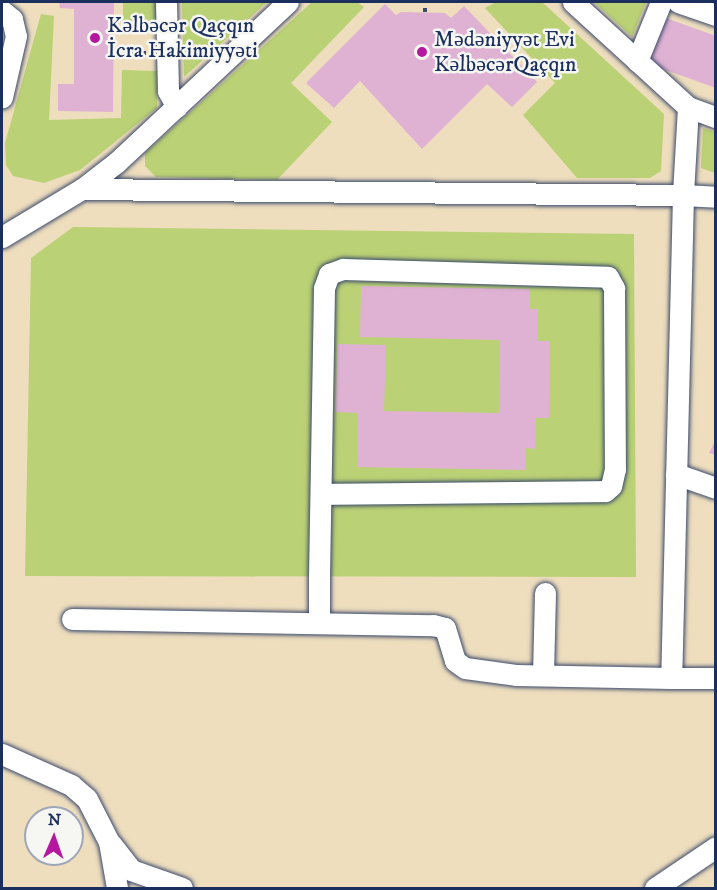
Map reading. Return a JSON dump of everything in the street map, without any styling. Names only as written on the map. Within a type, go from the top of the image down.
[{"type":"street","points":[[166,2],[168,91],[177,107]]},
{"type":"street","points":[[2,237],[82,189],[177,107],[288,2]]},
{"type":"street","points":[[573,2],[688,107],[716,117]]},
{"type":"street","points":[[638,61],[661,2]]},
{"type":"street","points":[[678,2],[716,15]]},
{"type":"street","points":[[2,11],[12,19],[16,36],[2,97]]},
{"type":"street","points":[[671,678],[683,195],[688,107]]},
{"type":"street","points":[[82,189],[716,197]]},
{"type":"street","points":[[319,621],[324,288],[329,274],[343,269],[608,276],[614,288],[615,469],[611,486],[605,491],[590,494],[321,494]]},
{"type":"street","points":[[676,474],[716,488]]},
{"type":"street","points":[[543,675],[545,593]]},
{"type":"street","points":[[72,619],[319,621],[433,625],[445,628],[455,661],[465,668],[543,675],[716,678]]},
{"type":"street","points":[[2,754],[71,785],[87,799],[109,842],[131,870],[182,888]]},
{"type":"street","points":[[109,842],[117,888]]},
{"type":"street","points":[[655,888],[716,847]]},
{"type":"path","points":[[425,2],[425,12]]},
{"type":"path","points":[[114,53],[167,53]]},
{"type":"green space","points":[[123,2],[157,2],[157,32],[123,32]]},
{"type":"green space","points":[[182,2],[267,2],[184,77]]},
{"type":"green space","points":[[312,2],[357,2],[364,7],[291,83],[332,122],[277,180],[156,177],[145,166],[145,153]]},
{"type":"green space","points":[[496,2],[542,2],[664,114],[661,171],[650,178],[577,178],[523,115],[555,83],[485,8]]},
{"type":"green space","points":[[594,2],[646,2],[632,37]]},
{"type":"green space","points":[[41,14],[54,16],[49,120],[121,118],[122,70],[157,71],[157,108],[80,170],[44,183],[13,176],[6,165],[5,143]]},
{"type":"green space","points":[[703,128],[715,132],[715,173],[701,168]]},
{"type":"green space","points":[[73,227],[634,234],[636,577],[25,576],[31,258]]},
{"type":"building","points":[[59,2],[114,2],[113,112],[58,111],[58,84],[74,84],[74,9],[60,8]]},
{"type":"building","points":[[385,4],[396,15],[401,12],[445,13],[451,18],[464,6],[537,82],[512,107],[487,84],[422,149],[360,81],[334,108],[306,83]]},
{"type":"building","points":[[663,17],[716,36],[716,88],[646,63]]},
{"type":"building","points":[[361,286],[530,289],[530,309],[538,309],[537,341],[550,341],[549,418],[536,418],[535,449],[526,448],[525,470],[357,467],[358,413],[336,412],[337,344],[386,345],[384,411],[499,413],[500,340],[360,337]]},
{"type":"building","points":[[716,439],[716,455],[709,453]]},
{"type":"place","name":"Kəlbəcər Qaçqın İcra Hakimiyyəti","points":[[95,38]]},
{"type":"place","name":"Mədəniyyət Evi KəlbəcərQaçqın","points":[[422,52]]}]
